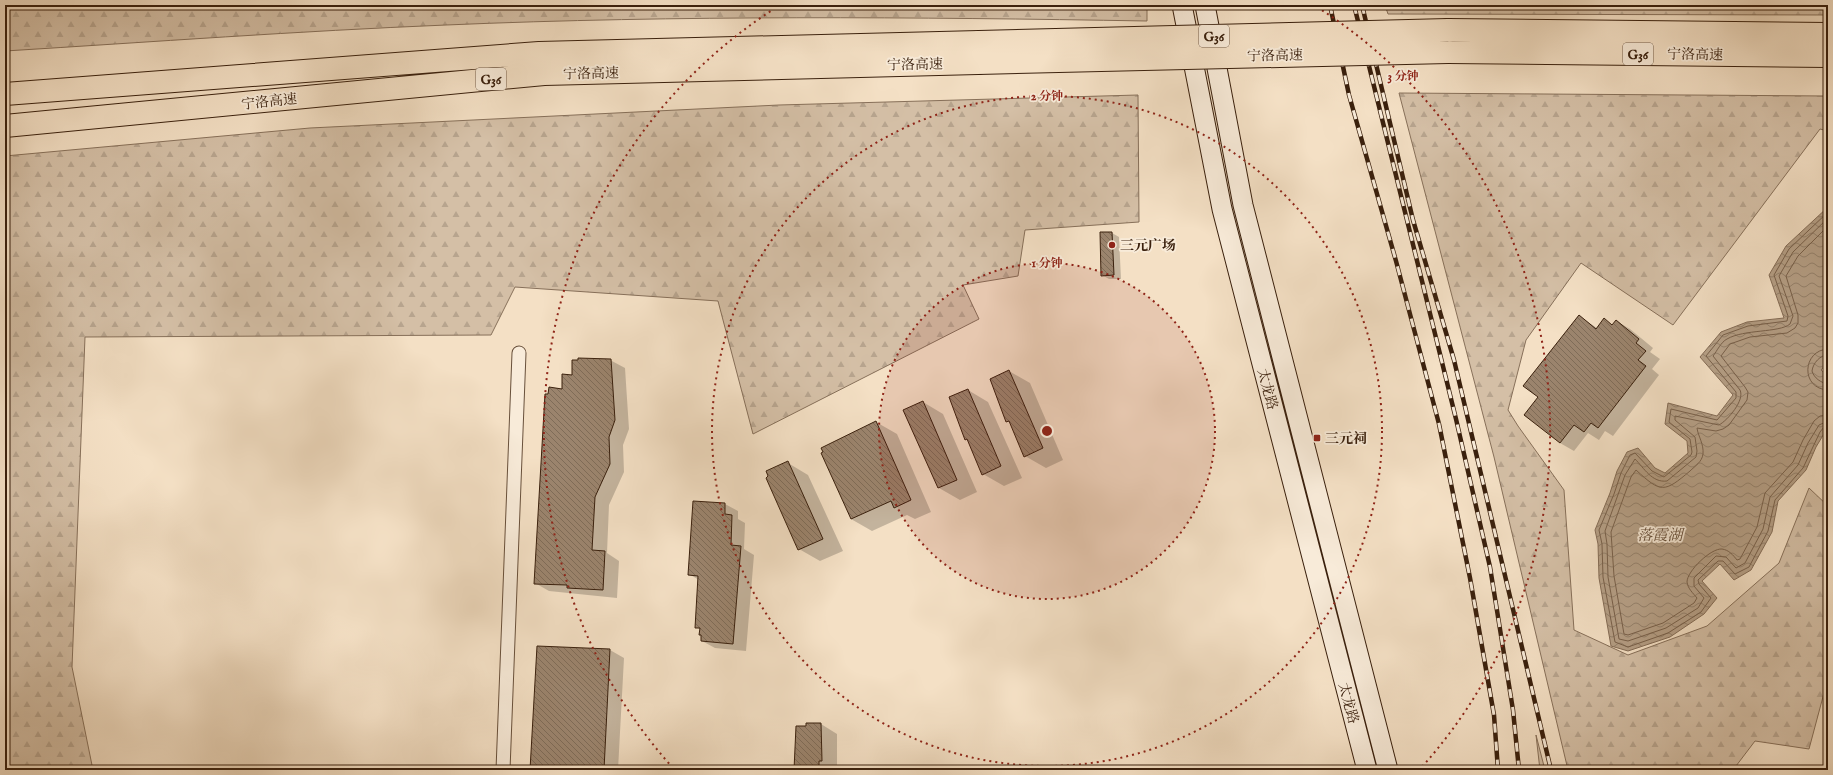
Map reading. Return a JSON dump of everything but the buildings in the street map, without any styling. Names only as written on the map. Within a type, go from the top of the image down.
[{"type":"highway","name":"宁洛高速","points":[[5,94],[539,53],[1448,30],[1828,34]]},
{"type":"highway","name":"宁洛高速","points":[[10,126],[544,74],[1448,52],[1828,56]]},
{"type":"main road","name":"太龙路","points":[[1182,5],[1222,209],[1367,770]]},
{"type":"main road","name":"太龙路","points":[[1205,5],[1243,205],[1388,770]]},
{"type":"street","points":[[503,770],[519,353]]},
{"type":"green space","points":[[5,5],[1147,5],[1147,21],[709,18],[534,22],[336,30],[5,51]]},
{"type":"green space","points":[[1385,5],[1828,5],[1828,15],[1388,14]]},
{"type":"green space","points":[[1399,93],[1828,96],[1828,131],[1820,129],[1673,325],[1581,263],[1526,340],[1508,410],[1564,490],[1574,630],[1628,655],[1707,626],[1779,563],[1809,488],[1828,506],[1828,678],[1809,749],[1755,741],[1733,770],[1568,770],[1494,457]]},
{"type":"green space","points":[[1138,95],[1139,222],[1025,230],[1018,276],[963,285],[979,319],[753,434],[718,301],[515,287],[491,335],[85,337],[72,667],[93,770],[5,770],[5,156],[310,128],[779,105]]},
{"type":"green space","points":[[1536,735],[1545,770],[1540,770]]},
{"type":"water","name":"落霞湖","points":[[1828,207],[1828,362],[1821,370],[1828,376],[1828,427],[1816,447],[1806,470],[1778,501],[1772,532],[1751,570],[1734,580],[1720,564],[1702,581],[1717,598],[1704,614],[1670,637],[1628,651],[1611,646],[1599,578],[1598,544],[1595,530],[1617,471],[1627,452],[1638,448],[1655,468],[1665,473],[1688,453],[1687,441],[1665,424],[1668,403],[1717,416],[1733,395],[1700,357],[1721,332],[1747,322],[1784,318],[1769,275],[1786,246]]},
{"type":"railway","points":[[1330,5],[1349,95],[1396,261],[1439,424],[1470,578],[1494,715],[1498,770]]},
{"type":"railway","points":[[1354,5],[1456,419],[1490,567],[1513,710],[1519,770]]},
{"type":"railway","points":[[1362,5],[1413,220],[1454,360],[1551,770]]},
{"type":"place","name":"三元广场","points":[[1112,245]]},
{"type":"place","name":"三元祠","points":[[1317,438]]}]
